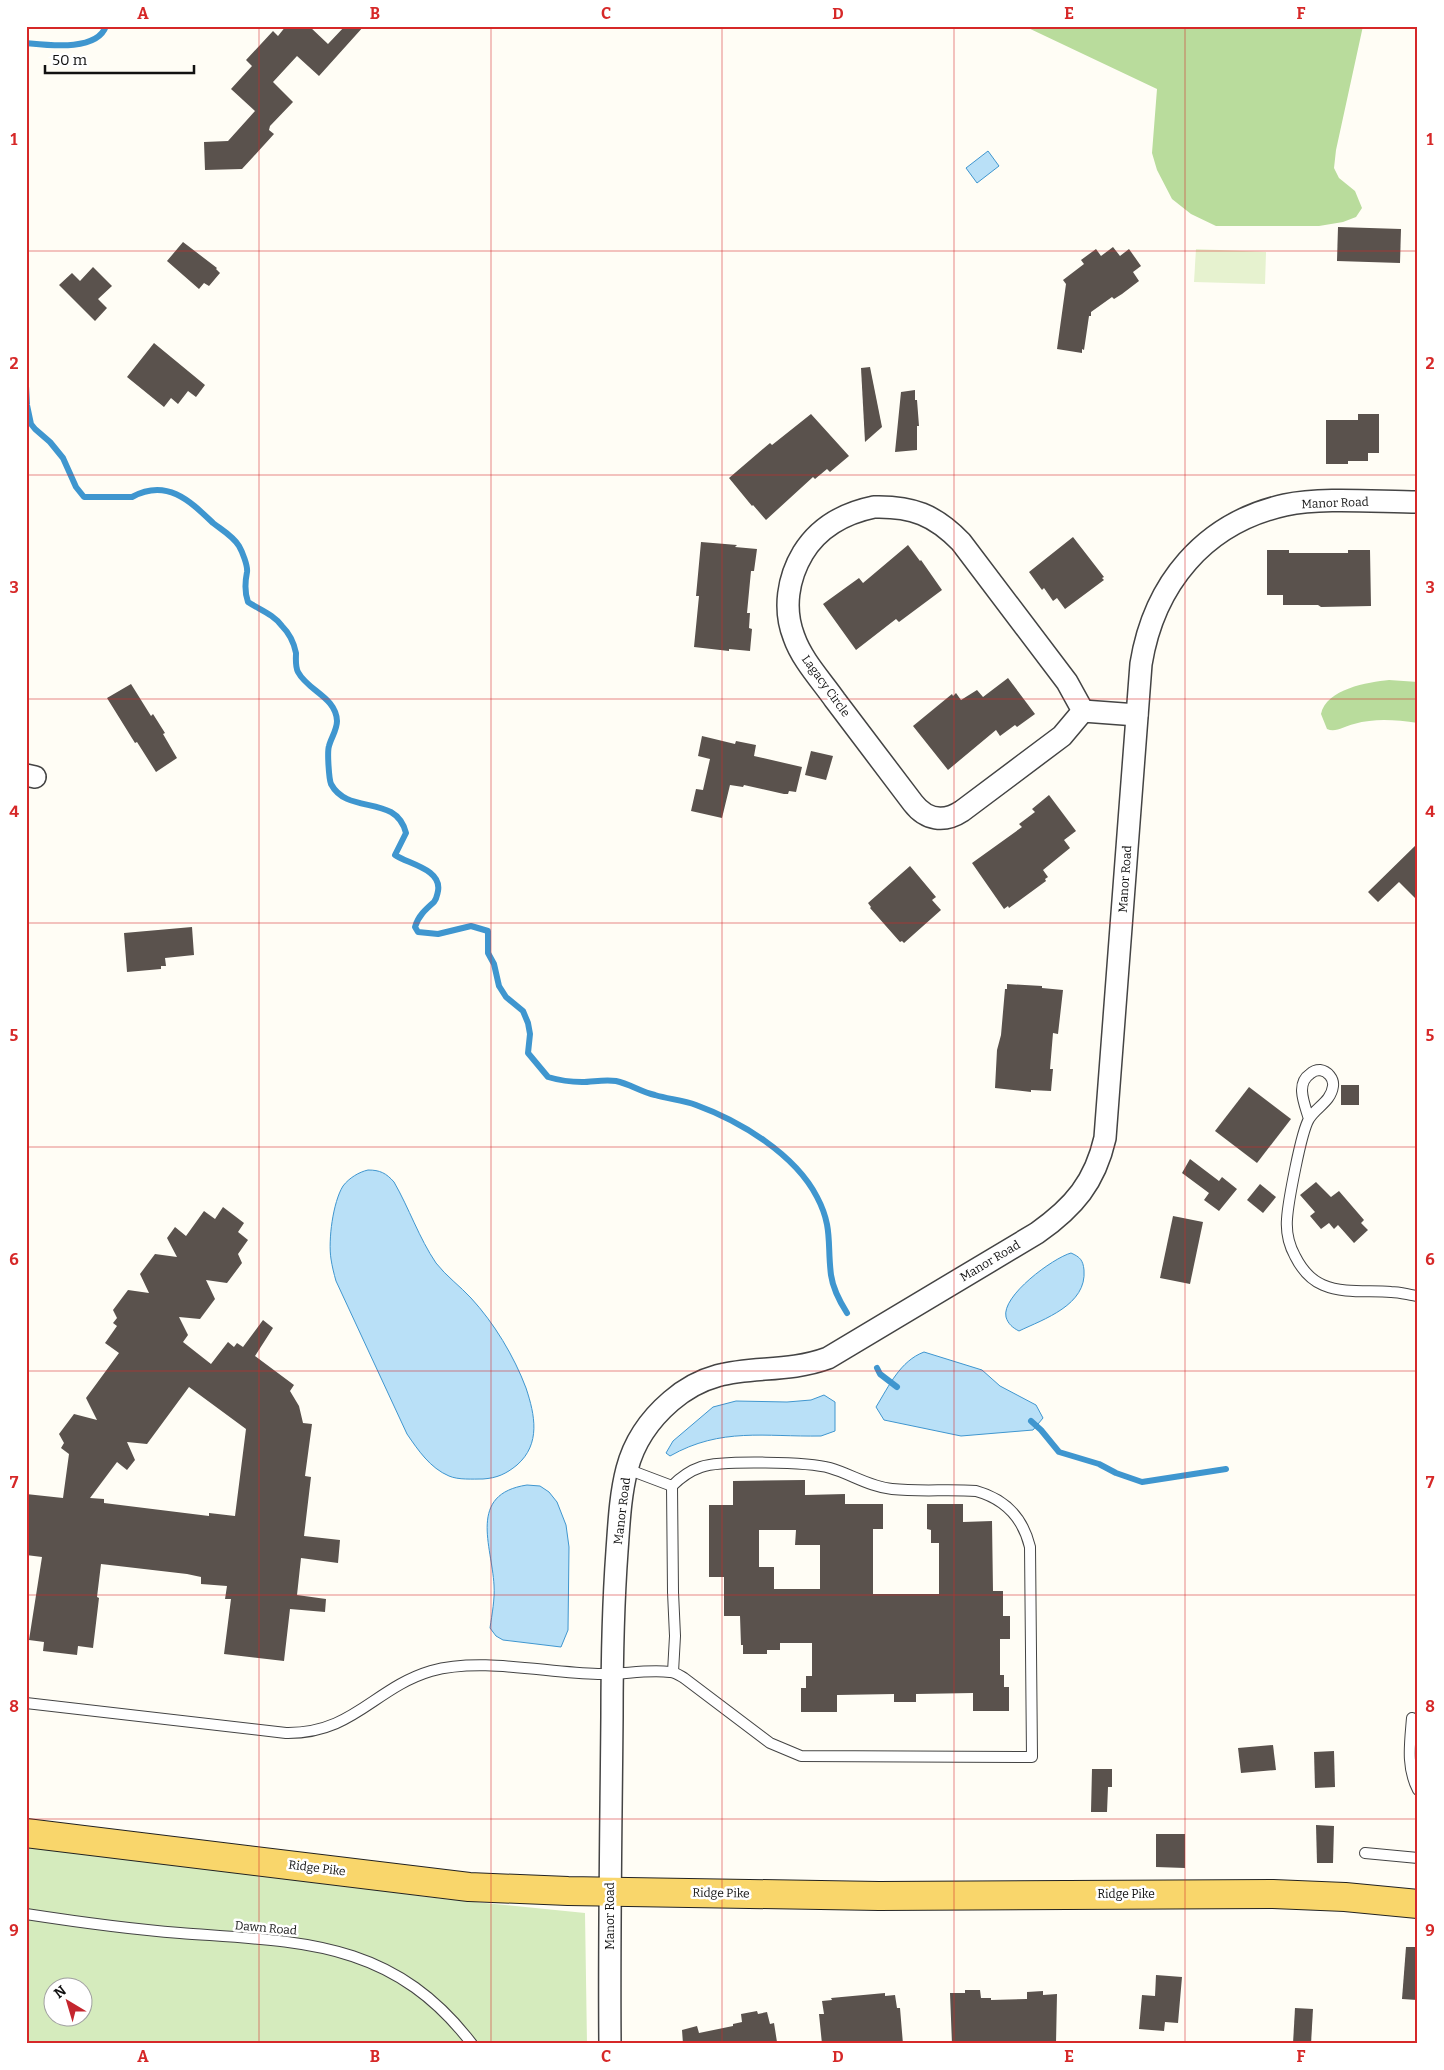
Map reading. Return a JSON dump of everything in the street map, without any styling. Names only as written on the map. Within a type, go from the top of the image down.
[{"type":"main road","name":"Ridge Pike","points":[[26,1833],[469,1887],[568,1891],[879,1896],[1273,1894],[1345,1897],[1418,1904]]},
{"type":"street","name":"Manor Road","points":[[610,2044],[609,1891],[612,1836],[612,1674],[615,1585],[620,1506],[627,1469],[639,1439],[660,1411],[685,1390],[702,1381],[720,1374],[745,1370],[798,1367],[835,1354],[1037,1233],[1064,1212],[1087,1186],[1100,1156],[1107,1118],[1137,715],[1144,646],[1155,611],[1183,565],[1213,537],[1247,517],[1285,505],[1326,501],[1418,502]]},
{"type":"street","name":"Lagacy Circle","points":[[874,507],[907,508],[937,520],[962,542],[1067,682],[1083,711],[1062,736],[956,815],[942,819],[926,815],[913,803],[799,650],[793,636],[788,605],[793,574],[799,560],[807,547],[829,525],[858,510],[874,507]]},
{"type":"street","points":[[1083,711],[1137,715]]},
{"type":"lane","points":[[1309,1119],[1287,1219],[1287,1234],[1296,1259],[1303,1270],[1324,1286],[1418,1296]]},
{"type":"lane","points":[[26,1703],[302,1734],[330,1727],[344,1721],[400,1685],[416,1677],[444,1668],[475,1665],[574,1674],[662,1671],[673,1672],[698,1688],[770,1743],[801,1756],[1032,1757],[1031,1553],[1028,1535],[1008,1506],[987,1494],[976,1491],[892,1490],[876,1486],[831,1468],[807,1464],[712,1464],[692,1470],[682,1476],[672,1486],[675,1636],[673,1672]]},
{"type":"lane","points":[[627,1469],[672,1486]]},
{"type":"lane","points":[[1412,1718],[1409,1762],[1413,1782],[1418,1790]]},
{"type":"lane","points":[[1365,1853],[1418,1858]]},
{"type":"lane","name":"Dawn Road","points":[[26,1914],[104,1926],[294,1942],[341,1951],[388,1971],[409,1984],[445,2012],[472,2044]]},
{"type":"green space","points":[[1024,26],[1363,26],[1336,150],[1334,168],[1339,178],[1355,191],[1362,208],[1356,217],[1343,222],[1319,226],[1216,226],[1191,214],[1172,199],[1157,170],[1152,153],[1157,89]]},
{"type":"green space","points":[[1196,249],[1266,252],[1265,284],[1194,282]]},
{"type":"green space","points":[[1389,680],[1418,682],[1418,723],[1378,720],[1362,722],[1337,730],[1327,729],[1321,714],[1324,705],[1331,698],[1349,688]]},
{"type":"green space","points":[[26,1845],[444,1899],[585,1913],[587,2044],[26,2044]]},
{"type":"water","points":[[988,151],[999,166],[977,183],[966,168]]},
{"type":"water","points":[[368,1170],[382,1173],[394,1182],[436,1263],[488,1318],[516,1364],[532,1408],[533,1439],[525,1457],[513,1468],[501,1475],[483,1479],[453,1477],[442,1473],[425,1458],[407,1434],[336,1281],[331,1259],[330,1242],[336,1201],[345,1183],[361,1172]]},
{"type":"water","points":[[1071,1253],[1082,1261],[1084,1267],[1083,1282],[1079,1293],[1071,1302],[1051,1316],[1019,1331],[1013,1327],[1006,1317],[1007,1308],[1012,1299],[1041,1270]]},
{"type":"water","points":[[924,1352],[982,1370],[1000,1386],[1036,1405],[1043,1418],[1033,1430],[961,1436],[884,1420],[876,1407],[908,1361]]},
{"type":"water","points":[[824,1395],[835,1402],[835,1431],[821,1436],[744,1435],[725,1437],[689,1447],[670,1456],[666,1453],[673,1441],[713,1407],[736,1401],[787,1402],[811,1400]]},
{"type":"water","points":[[527,1485],[540,1486],[549,1492],[557,1502],[566,1525],[569,1547],[568,1630],[561,1647],[503,1640],[496,1636],[490,1628],[494,1590],[487,1524],[490,1510],[496,1499],[508,1490]]},
{"type":"building","points":[[286,26],[309,26],[328,44],[345,26],[364,26],[319,76],[297,56],[273,82],[293,102],[270,126],[269,130],[274,134],[242,169],[205,170],[204,142],[228,141],[255,111],[231,89],[252,66],[246,60],[273,31],[278,36]]},
{"type":"building","points":[[1338,227],[1401,229],[1400,263],[1337,261]]},
{"type":"building","points":[[183,242],[217,268],[220,273],[209,286],[204,283],[199,289],[167,261]]},
{"type":"building","points":[[1113,247],[1120,256],[1129,249],[1141,266],[1133,272],[1139,281],[1122,294],[1114,299],[1112,297],[1091,312],[1082,353],[1057,349],[1066,284],[1063,280],[1084,264],[1081,260],[1096,249],[1101,256]]},
{"type":"building","points":[[93,267],[112,286],[98,299],[107,308],[95,321],[59,285],[72,273],[80,281]]},
{"type":"building","points":[[154,343],[205,385],[196,397],[188,391],[178,404],[171,398],[164,407],[127,377]]},
{"type":"building","points":[[870,367],[882,427],[865,442],[861,368]]},
{"type":"building","points":[[915,390],[919,426],[917,426],[917,450],[895,452],[901,392]]},
{"type":"building","points":[[811,414],[849,456],[830,472],[827,469],[815,479],[813,477],[766,520],[729,478],[770,443],[772,445]]},
{"type":"building","points":[[1358,414],[1379,414],[1379,453],[1368,453],[1368,461],[1348,461],[1348,464],[1326,464],[1326,420],[1358,420]]},
{"type":"building","points":[[1073,537],[1104,577],[1102,578],[1104,580],[1065,609],[1057,598],[1053,601],[1044,588],[1042,590],[1029,572]]},
{"type":"building","points":[[701,542],[757,549],[754,571],[751,571],[747,613],[750,613],[749,628],[752,629],[750,651],[694,647],[699,596],[696,596]]},
{"type":"building","points":[[908,545],[942,590],[899,622],[896,619],[856,650],[823,604],[859,578],[863,583]]},
{"type":"building","points":[[1267,550],[1289,550],[1289,553],[1348,553],[1348,550],[1370,550],[1371,606],[1321,607],[1318,605],[1283,605],[1283,595],[1267,595]]},
{"type":"building","points":[[1008,678],[1035,714],[1000,736],[996,730],[948,770],[913,726],[952,694],[953,696],[956,693],[961,700],[977,690],[983,697]]},
{"type":"building","points":[[131,684],[151,716],[153,714],[165,733],[163,734],[177,758],[156,772],[107,698]]},
{"type":"building","points":[[702,736],[735,744],[736,741],[756,745],[754,756],[802,767],[796,792],[789,791],[788,794],[784,794],[744,785],[743,787],[730,785],[722,818],[691,811],[696,789],[703,790],[710,759],[698,756]]},
{"type":"building","points":[[811,751],[833,756],[826,780],[805,775]]},
{"type":"building","points":[[1049,795],[1076,831],[1064,840],[1070,848],[1043,870],[1048,877],[1045,879],[1046,881],[1009,908],[1008,906],[1004,909],[972,863],[1022,827],[1019,824],[1035,812],[1032,809]]},
{"type":"building","points":[[1418,843],[1418,901],[1399,882],[1378,902],[1368,892]]},
{"type":"building","points":[[910,866],[936,897],[932,900],[941,910],[904,943],[900,942],[870,908],[868,903]]},
{"type":"building","points":[[192,927],[194,955],[165,958],[166,966],[161,966],[161,969],[127,972],[124,933]]},
{"type":"building","points":[[1007,984],[1042,986],[1042,988],[1063,990],[1058,1034],[1053,1033],[1050,1069],[1053,1069],[1051,1091],[1031,1090],[1031,1092],[995,1088],[997,1050],[1001,1035]]},
{"type":"building","points":[[1341,1085],[1359,1085],[1359,1105],[1341,1105]]},
{"type":"building","points":[[1249,1087],[1291,1119],[1257,1163],[1215,1131]]},
{"type":"building","points":[[1190,1159],[1219,1181],[1222,1177],[1237,1189],[1219,1211],[1204,1200],[1209,1193],[1182,1173]]},
{"type":"building","points":[[1316,1182],[1331,1197],[1339,1191],[1364,1220],[1361,1223],[1368,1230],[1354,1243],[1338,1225],[1334,1229],[1329,1223],[1321,1229],[1310,1216],[1315,1212],[1300,1195]]},
{"type":"building","points":[[1260,1184],[1276,1197],[1263,1213],[1247,1200]]},
{"type":"building","points":[[223,1207],[244,1223],[238,1232],[248,1240],[238,1254],[242,1263],[227,1283],[206,1280],[215,1299],[200,1319],[179,1317],[188,1335],[183,1342],[211,1364],[228,1342],[234,1347],[237,1343],[243,1347],[263,1320],[273,1328],[255,1356],[294,1385],[290,1391],[299,1406],[303,1423],[312,1424],[305,1476],[311,1477],[304,1536],[340,1540],[338,1563],[301,1558],[297,1595],[326,1599],[325,1612],[290,1609],[284,1661],[224,1654],[231,1599],[225,1599],[227,1586],[201,1584],[201,1577],[187,1574],[101,1564],[93,1648],[78,1646],[77,1655],[43,1651],[44,1642],[29,1640],[42,1557],[26,1555],[26,1494],[63,1498],[69,1454],[61,1448],[64,1443],[59,1434],[74,1414],[97,1420],[86,1398],[119,1353],[105,1343],[117,1326],[113,1323],[117,1318],[113,1310],[128,1290],[149,1293],[140,1274],[155,1254],[177,1257],[167,1238],[175,1227],[186,1236],[204,1211],[215,1219]],"holes":[[[189,1387],[246,1429],[235,1516],[209,1513],[209,1516],[104,1503],[104,1499],[90,1498],[117,1462],[127,1470],[135,1460],[127,1442],[147,1444]]]},
{"type":"building","points":[[1173,1216],[1203,1222],[1190,1284],[1160,1278]]},
{"type":"building","points":[[805,1480],[805,1495],[845,1494],[845,1504],[883,1504],[883,1529],[873,1529],[873,1594],[939,1594],[939,1543],[931,1543],[931,1530],[927,1529],[927,1504],[963,1504],[963,1522],[992,1521],[993,1591],[1003,1591],[1003,1616],[1010,1616],[1010,1639],[1000,1639],[1000,1675],[1004,1675],[1004,1687],[1009,1687],[1009,1711],[973,1711],[973,1693],[916,1694],[916,1702],[894,1702],[894,1694],[837,1695],[837,1712],[801,1712],[801,1688],[806,1688],[806,1676],[812,1676],[812,1643],[780,1643],[780,1650],[767,1650],[767,1654],[743,1654],[740,1616],[724,1616],[724,1577],[709,1577],[709,1505],[733,1505],[733,1481]],"holes":[[[759,1530],[796,1530],[795,1545],[820,1545],[820,1589],[774,1589],[774,1567],[759,1567]]]},
{"type":"building","points":[[1273,1745],[1276,1770],[1241,1773],[1238,1748]]},
{"type":"building","points":[[1334,1751],[1335,1787],[1315,1788],[1314,1752]]},
{"type":"building","points":[[1092,1769],[1112,1769],[1112,1787],[1108,1787],[1107,1812],[1091,1812]]},
{"type":"building","points":[[1316,1825],[1334,1826],[1333,1863],[1317,1863]]},
{"type":"building","points":[[1156,1834],[1185,1834],[1185,1868],[1156,1867]]},
{"type":"building","points":[[1406,1947],[1418,1947],[1417,2000],[1402,1999]]},
{"type":"building","points":[[1156,1975],[1182,1977],[1178,2023],[1165,2022],[1164,2031],[1139,2029],[1142,1995],[1155,1996]]},
{"type":"building","points":[[965,1990],[980,1990],[981,1998],[991,1998],[991,2000],[1027,1999],[1027,1992],[1043,1991],[1043,1995],[1057,1994],[1056,2044],[952,2044],[950,1993],[965,1993]]},
{"type":"building","points":[[885,1993],[885,1996],[895,1995],[897,2008],[900,2008],[903,2044],[822,2044],[819,2014],[824,2014],[822,2001],[832,2000],[831,1998]]},
{"type":"building","points":[[1295,2008],[1313,2009],[1311,2044],[1293,2044]]},
{"type":"building","points":[[757,2011],[758,2014],[767,2012],[770,2024],[774,2023],[777,2042],[775,2044],[683,2044],[682,2030],[697,2026],[699,2033],[733,2026],[733,2024],[742,2022],[741,2014]]},
{"type":"waterway","points":[[26,43],[58,45],[82,43],[93,40],[101,34],[106,26]]},
{"type":"waterway","points":[[26,386],[31,424],[63,458],[76,487],[84,497],[132,497],[156,490],[167,491],[196,507],[237,542],[247,566],[245,587],[248,602],[270,615],[285,629],[295,649],[298,672],[308,684],[327,700],[335,713],[337,724],[328,749],[331,784],[339,794],[348,800],[382,808],[392,813],[401,821],[406,833],[395,855],[423,868],[435,877],[438,884],[436,899],[418,919],[415,927],[418,932],[438,934],[471,926],[488,931],[488,953],[494,964],[499,986],[506,997],[523,1011],[530,1034],[528,1053],[548,1077],[578,1082],[616,1081],[650,1094],[691,1103],[730,1120],[781,1153],[807,1181],[822,1208],[829,1236],[832,1280],[837,1295],[847,1313]]},
{"type":"waterway","points":[[877,1368],[880,1374],[897,1387]]},
{"type":"waterway","points":[[1031,1421],[1059,1452],[1099,1464],[1116,1473],[1142,1482],[1226,1469]]}]
